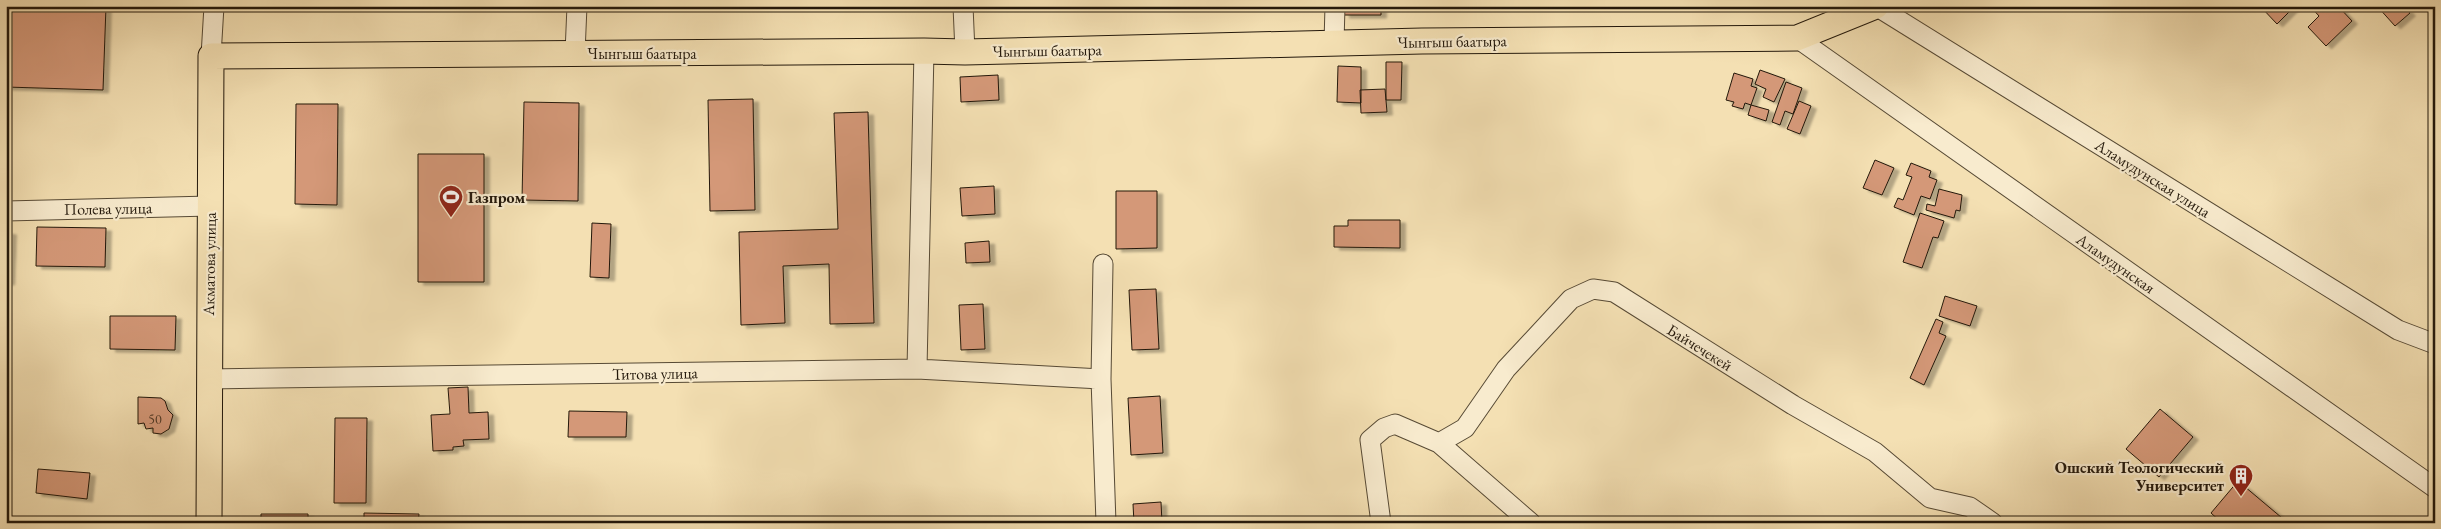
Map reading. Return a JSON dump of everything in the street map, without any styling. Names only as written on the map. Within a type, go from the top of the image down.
[{"type":"main road","name":"Чынгыш баатыра","points":[[210,56],[924,50],[965,52],[1334,43],[1797,38],[1876,6]]},
{"type":"main road","name":"Акматова улица","points":[[209,523],[210,56]]},
{"type":"street","name":"Акматова улица","points":[[210,56],[214,6]]},
{"type":"street","points":[[575,53],[578,6]]},
{"type":"street","points":[[964,6],[965,52]]},
{"type":"street","points":[[1334,43],[1335,6]]},
{"type":"street","name":"Аламудунская улица","points":[[1876,6],[2398,330],[2435,344]]},
{"type":"street","name":"Аламудунская","points":[[1797,38],[2435,488]]},
{"type":"street","points":[[917,369],[924,50]]},
{"type":"street","name":"Полева улица","points":[[6,211],[210,206]]},
{"type":"street","points":[[1103,264],[1101,378],[1106,523]]},
{"type":"street","name":"Байчечекей","points":[[1439,443],[1465,428],[1506,369],[1571,299],[1593,289],[1614,292],[1793,405],[1875,452],[1930,498],[1970,508],[1993,523]]},
{"type":"street","name":"Титова улица","points":[[208,379],[917,369],[1101,378]]},
{"type":"street","points":[[1381,523],[1370,440],[1384,428],[1395,424],[1439,443],[1531,523]]},
{"type":"building","points":[[6,6],[106,6],[103,90],[6,87]]},
{"type":"building","points":[[1344,6],[1381,6],[1381,15],[1344,15]]},
{"type":"building","points":[[2260,6],[2295,6],[2277,24]]},
{"type":"building","points":[[2310,6],[2338,6],[2352,21],[2326,46],[2308,27],[2319,16]]},
{"type":"building","points":[[2377,6],[2404,6],[2410,13],[2395,26]]},
{"type":"building","points":[[1386,62],[1402,62],[1401,100],[1386,100]]},
{"type":"building","points":[[1338,66],[1361,67],[1361,103],[1337,102]]},
{"type":"building","points":[[1760,70],[1785,79],[1774,102],[1763,97],[1766,89],[1755,84]]},
{"type":"building","points":[[1734,73],[1753,79],[1751,86],[1757,88],[1751,105],[1745,103],[1743,109],[1732,106],[1734,102],[1726,100]]},
{"type":"building","points":[[998,75],[999,100],[961,102],[960,77]]},
{"type":"building","points":[[1786,82],[1802,88],[1793,114],[1785,111],[1780,125],[1772,122]]},
{"type":"building","points":[[1385,89],[1387,112],[1361,113],[1360,90]]},
{"type":"building","points":[[753,99],[755,210],[710,211],[708,100]]},
{"type":"building","points":[[1799,101],[1811,106],[1800,134],[1787,129]]},
{"type":"building","points":[[524,102],[579,103],[578,201],[522,200]]},
{"type":"building","points":[[296,104],[338,104],[337,205],[295,204]]},
{"type":"building","points":[[1751,105],[1769,110],[1766,121],[1748,115]]},
{"type":"building","points":[[868,112],[874,323],[830,324],[829,264],[783,266],[785,323],[741,325],[739,232],[838,229],[834,113]]},
{"type":"building","name":"Газпром","points":[[418,154],[484,154],[484,282],[418,282]]},
{"type":"building","points":[[1875,160],[1894,168],[1882,195],[1863,188]]},
{"type":"building","points":[[1911,163],[1931,171],[1929,177],[1937,180],[1930,199],[1921,196],[1914,215],[1894,207],[1898,198],[1903,200],[1912,177],[1906,175]]},
{"type":"building","points":[[994,186],[995,214],[962,216],[960,188]]},
{"type":"building","points":[[1939,189],[1962,195],[1960,211],[1956,210],[1954,218],[1926,210],[1927,204],[1935,206]]},
{"type":"building","points":[[1116,191],[1157,191],[1157,248],[1116,249]]},
{"type":"building","points":[[1920,213],[1944,221],[1938,238],[1933,237],[1922,268],[1903,262]]},
{"type":"building","points":[[1348,220],[1400,220],[1400,248],[1334,247],[1334,226],[1348,226]]},
{"type":"building","points":[[592,223],[611,224],[609,278],[590,277]]},
{"type":"building","points":[[37,227],[106,228],[105,267],[36,266]]},
{"type":"building","points":[[6,231],[11,232],[9,282],[6,282]]},
{"type":"building","points":[[989,241],[990,262],[966,263],[965,243]]},
{"type":"building","points":[[1156,289],[1159,349],[1132,350],[1129,290]]},
{"type":"building","points":[[1945,296],[1977,306],[1970,326],[1939,316]]},
{"type":"building","points":[[983,304],[985,349],[961,350],[959,305]]},
{"type":"building","points":[[110,316],[176,316],[175,350],[110,349]]},
{"type":"building","points":[[1936,319],[1943,322],[1939,333],[1946,336],[1924,385],[1910,378]]},
{"type":"building","points":[[468,387],[469,413],[488,412],[489,439],[463,440],[464,446],[453,447],[453,450],[433,451],[431,415],[450,414],[448,388]]},
{"type":"building","points":[[1160,396],[1163,453],[1131,455],[1128,398]]},
{"type":"building","points":[[138,397],[161,398],[165,401],[168,410],[173,415],[169,429],[161,434],[153,433],[153,428],[146,429],[144,423],[138,424]]},
{"type":"building","points":[[2160,409],[2193,437],[2159,477],[2126,449]]},
{"type":"building","points":[[569,411],[627,412],[626,437],[568,437]]},
{"type":"building","points":[[335,418],[367,418],[366,503],[334,503]]},
{"type":"building","points":[[38,469],[90,473],[87,499],[36,493]]},
{"type":"building","name":"Ошский Теологический Университет","points":[[2238,481],[2288,523],[2222,523],[2211,513]]},
{"type":"building","points":[[1161,502],[1162,523],[1134,523],[1133,504]]},
{"type":"building","points":[[364,513],[419,514],[418,523],[364,523]]},
{"type":"building","points":[[261,514],[308,514],[308,523],[261,523]]},
{"type":"place","name":"Газпром","points":[[451,218]]},
{"type":"place","name":"Ошский Теологический Университет","points":[[2241,497]]}]
